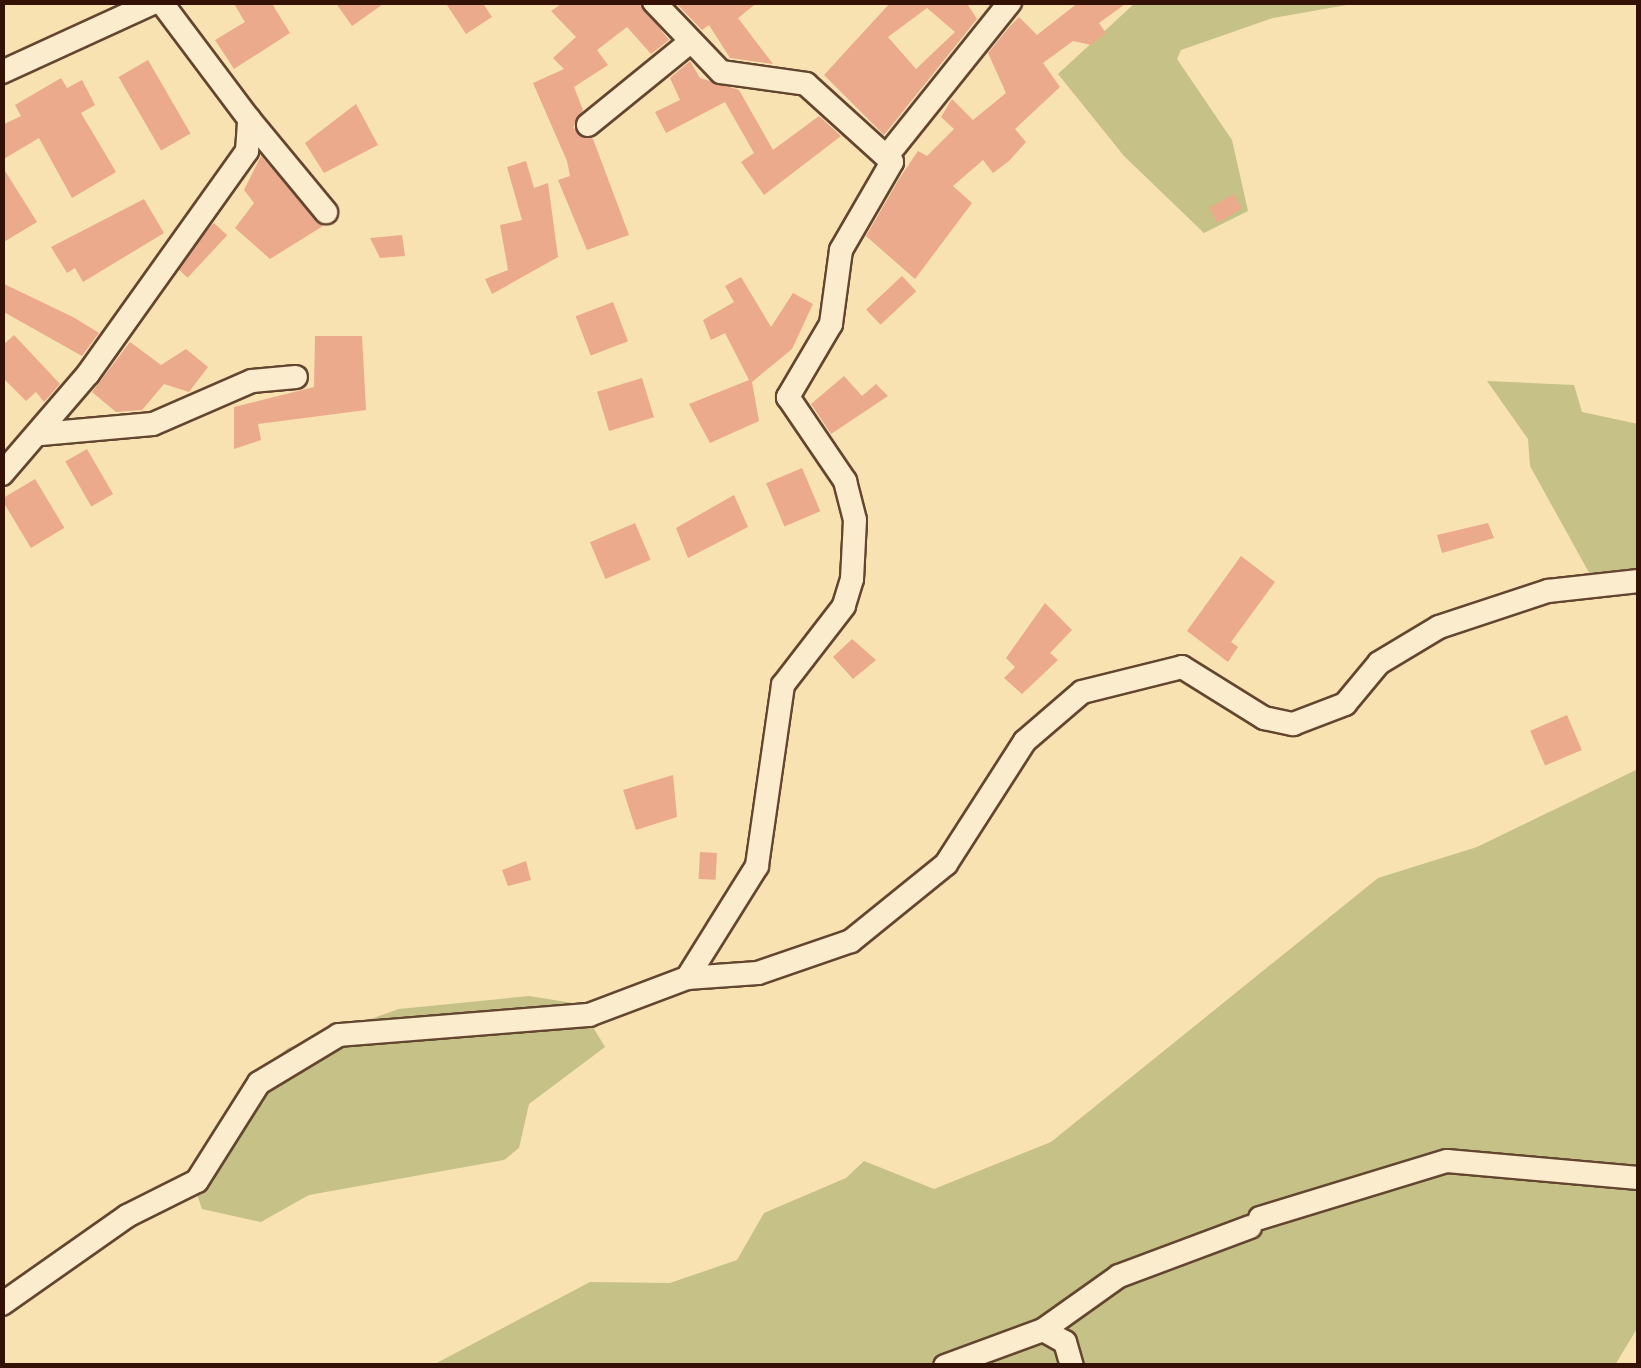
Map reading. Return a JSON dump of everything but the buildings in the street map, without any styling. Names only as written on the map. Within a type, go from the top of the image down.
[{"type":"street","points":[[2,72],[158,2],[326,212]]},
{"type":"street","points":[[654,2],[690,42],[733,78],[806,84],[890,152]]},
{"type":"street","points":[[688,978],[760,856],[780,692],[844,606],[852,580],[856,534],[845,481],[788,396],[825,339],[840,250],[890,152],[1010,2]]},
{"type":"street","points":[[588,125],[690,42]]},
{"type":"street","points":[[2,474],[41,434],[237,171],[249,119]]},
{"type":"street","points":[[41,434],[153,424],[252,381],[296,377]]},
{"type":"street","points":[[2,1304],[127,1216],[197,1181],[252,1090],[318,1044],[379,1025],[589,1015],[688,978],[782,968],[872,928],[946,864],[1025,741],[1082,692],[1158,668],[1190,668],[1264,718],[1292,724],[1345,704],[1378,663],[1439,627],[1548,592],[1638,581]]},
{"type":"street","points":[[944,1366],[1043,1330],[1119,1276],[1255,1222],[1446,1161],[1638,1178]]},
{"type":"street","points":[[1043,1330],[1065,1342],[1072,1366]]},
{"type":"shaded area","points":[[1135,3],[1358,3],[1273,18],[1181,50],[1177,59],[1232,140],[1248,211],[1204,233],[1124,156],[1058,74]]},
{"type":"shaded area","points":[[1487,381],[1574,385],[1582,412],[1638,424],[1638,575],[1592,578],[1530,466],[1528,439]]},
{"type":"shaded area","points":[[1638,769],[1638,1327],[1615,1365],[431,1366],[590,1282],[670,1283],[737,1260],[764,1213],[846,1178],[864,1161],[934,1189],[1051,1142],[1378,878],[1477,847]]},
{"type":"shaded area","points":[[529,996],[579,1004],[605,1047],[529,1104],[519,1148],[504,1160],[309,1195],[261,1222],[202,1209],[192,1180],[251,1079],[288,1048],[399,1009]]}]
